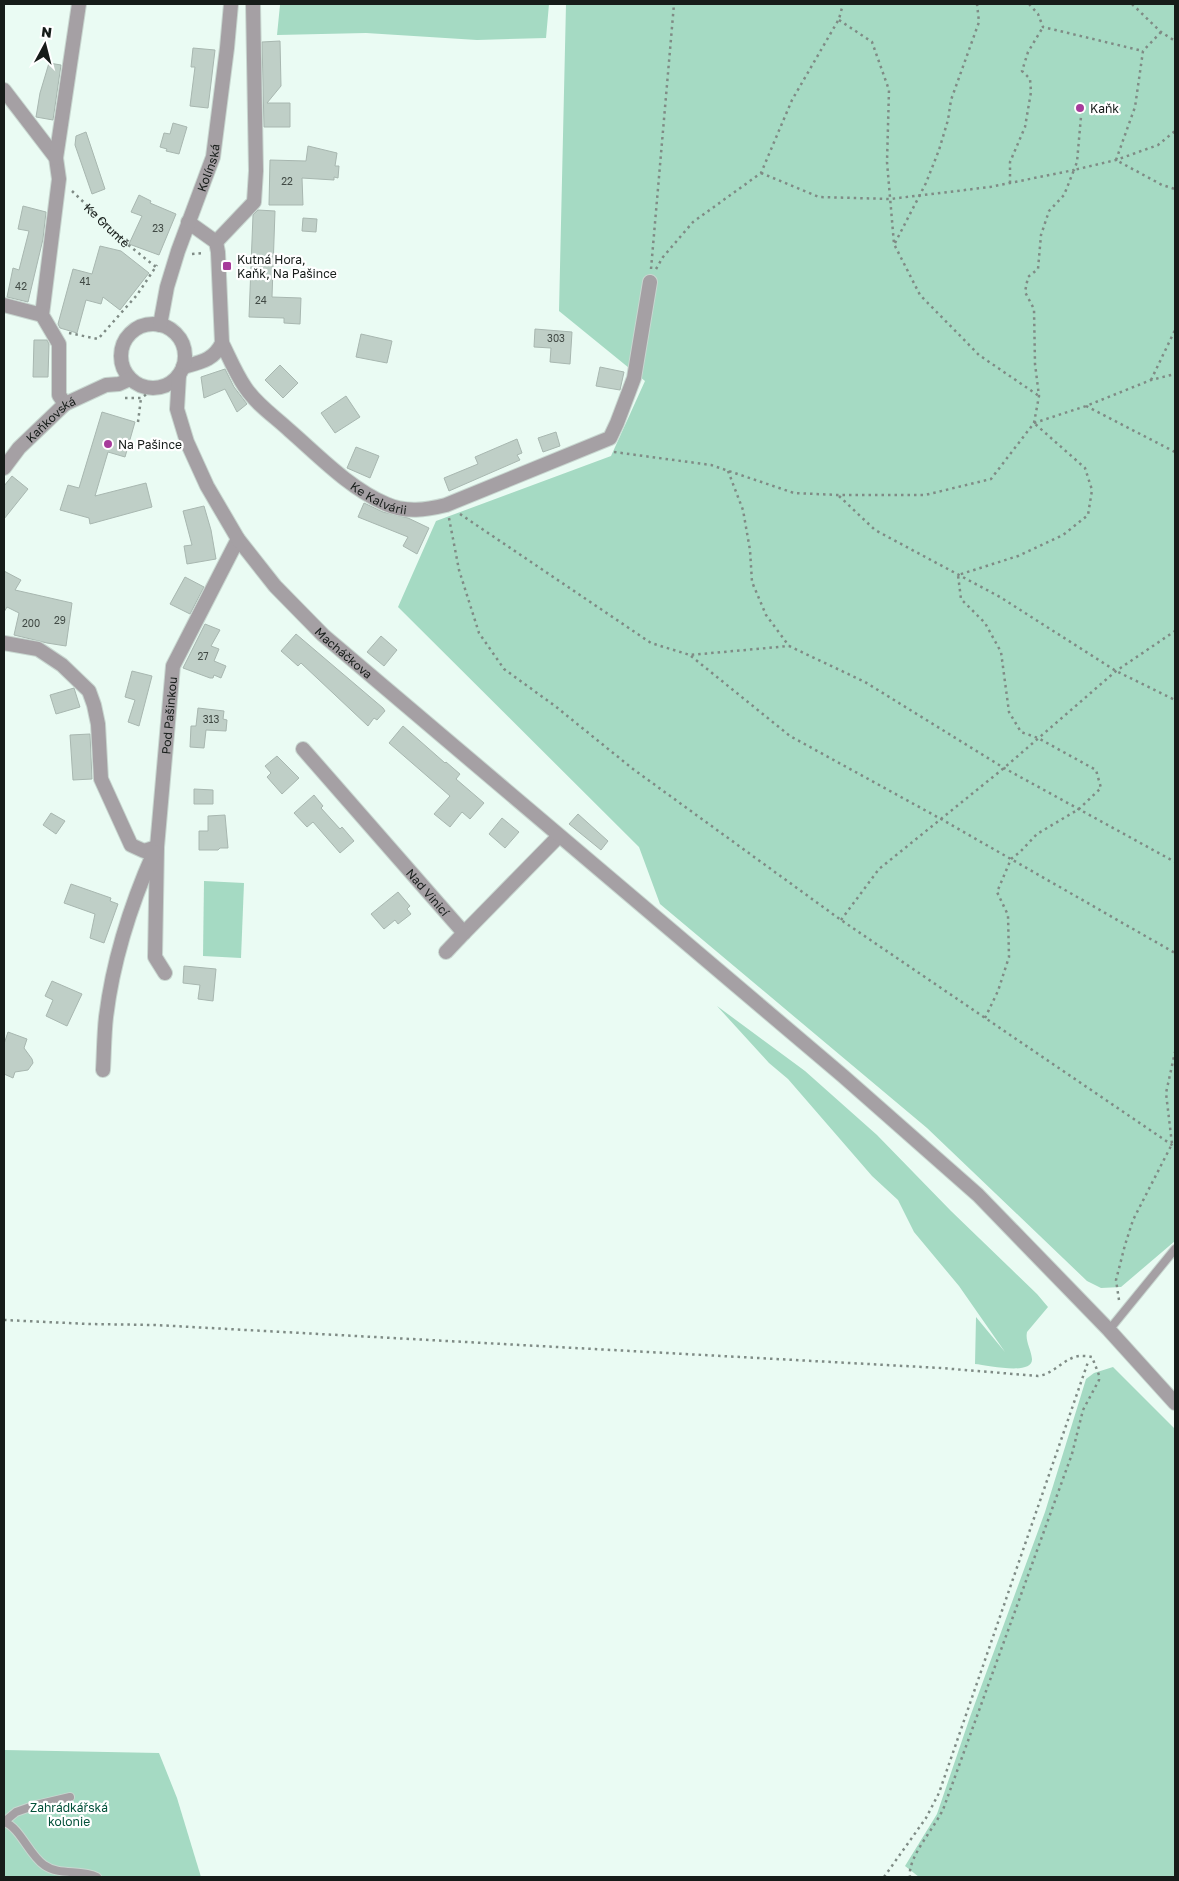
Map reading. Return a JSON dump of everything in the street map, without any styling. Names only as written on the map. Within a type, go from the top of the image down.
[{"type":"street","points":[[42,315],[59,179],[56,158],[79,4]]},
{"type":"street","name":"Kolínská","points":[[160,325],[167,287],[178,251],[213,157],[231,4]]},
{"type":"street","points":[[177,409],[181,371],[184,349],[181,341],[169,328],[150,324],[140,327],[124,341],[121,351],[124,371],[130,379],[146,388],[156,388],[173,381],[181,371],[210,359],[218,352],[222,343],[217,247],[254,202],[256,171],[253,4]]},
{"type":"street","points":[[4,90],[56,158]]},
{"type":"street","points":[[188,222],[217,247]]},
{"type":"street","name":"Ke Kalvárii","points":[[222,343],[244,387],[256,401],[348,481],[387,504],[406,510],[427,510],[446,505],[610,438],[634,378],[650,282]]},
{"type":"street","points":[[4,305],[42,315],[53,331],[59,344],[60,395],[65,404]]},
{"type":"street","points":[[106,385],[121,361]]},
{"type":"street","name":"Kaňkovská","points":[[4,468],[19,448],[65,404],[106,385],[119,384],[130,379]]},
{"type":"street","points":[[156,388],[177,409]]},
{"type":"street","name":"Macháčkova","points":[[177,409],[187,442],[207,486],[238,539],[275,586],[323,636],[843,1076],[978,1195],[1109,1330],[1175,1403]]},
{"type":"street","name":"Pod Pašinkou","points":[[165,974],[155,957],[157,847],[173,666],[238,539]]},
{"type":"street","points":[[4,643],[38,649],[62,665],[89,691],[98,724],[101,779],[116,815],[130,845],[144,851],[157,847]]},
{"type":"street","name":"Nad Vinicí","points":[[303,749],[464,933]]},
{"type":"street","points":[[446,952],[559,836]]},
{"type":"street","name":"Pod Pašinkou","points":[[103,1070],[106,1017],[115,969],[127,922],[157,847]]},
{"type":"lane","points":[[1109,1330],[1175,1249]]},
{"type":"lane","points":[[70,1797],[16,1812],[4,1822],[12,1826],[43,1865],[57,1870],[83,1872],[97,1877]]},
{"type":"path","points":[[650,282],[674,4]]},
{"type":"path","points":[[650,282],[663,257],[693,222],[761,173],[792,100],[838,19],[843,4]]},
{"type":"path","points":[[894,244],[926,183],[939,150],[948,120],[950,100],[979,22],[977,4]]},
{"type":"path","points":[[1029,4],[1038,14],[1044,27]]},
{"type":"path","points":[[1132,4],[1161,32],[1175,41]]},
{"type":"path","points":[[838,19],[872,42],[888,90],[887,162],[894,244],[920,296],[979,355],[1039,396]]},
{"type":"path","points":[[1010,183],[1010,162],[1024,127],[1032,92],[1030,79],[1022,71],[1028,52],[1044,27]]},
{"type":"path","points":[[1044,27],[1143,51]]},
{"type":"path","points":[[1116,160],[1135,107],[1143,51],[1161,32]]},
{"type":"path","points":[[590,447],[626,454],[711,465],[794,493],[926,495],[991,479],[1034,423],[1039,396],[1034,309],[1025,292],[1028,277],[1038,268],[1041,235],[1049,211],[1064,195],[1074,170],[1078,154],[1082,105]]},
{"type":"path","points":[[761,173],[819,196],[890,199],[1010,183],[1116,160],[1158,145],[1175,131]]},
{"type":"path","points":[[1116,160],[1162,185],[1175,189]]},
{"type":"path","name":"Ke Gruntě","points":[[53,331],[98,339],[137,295],[156,267],[127,244],[59,179]]},
{"type":"path","points":[[178,251],[189,254],[217,247]]},
{"type":"path","points":[[1151,380],[1175,330]]},
{"type":"path","points":[[1034,423],[1086,406],[1151,380],[1175,374]]},
{"type":"path","points":[[138,422],[141,398]]},
{"type":"path","points":[[1086,406],[1175,452]]},
{"type":"path","points":[[958,575],[1018,556],[1063,535],[1088,515],[1092,490],[1085,468],[1034,423]]},
{"type":"path","points":[[728,470],[743,510],[750,550],[752,582],[766,615],[789,646],[865,682],[1004,768],[1175,862]]},
{"type":"path","points":[[838,495],[875,530],[1000,597],[1116,671],[1175,700]]},
{"type":"path","points":[[446,505],[651,643],[690,655],[790,736],[941,819],[1175,953]]},
{"type":"path","points":[[446,505],[459,570],[480,632],[504,669],[555,706],[633,769],[841,920],[1175,1147]]},
{"type":"path","points":[[958,575],[961,598],[985,623],[1001,652],[1009,712],[1021,732],[1038,738],[1096,770],[1101,788],[1079,809],[1037,834],[1011,859],[997,892],[1008,915],[1009,957],[998,991],[985,1018]]},
{"type":"path","points":[[841,920],[879,869],[1004,768],[1116,671],[1175,630]]},
{"type":"path","points":[[690,655],[789,646]]},
{"type":"path","points":[[1117,1290],[1116,1280],[1133,1220],[1172,1144],[1166,1093],[1175,1052]]},
{"type":"path","points":[[4,1320],[155,1325],[941,1368],[1038,1376],[1048,1373],[1074,1358],[1092,1356],[1099,1380],[1083,1410],[1072,1454],[940,1818],[912,1862],[910,1877]]},
{"type":"path","points":[[884,1877],[926,1818],[939,1792],[1088,1362]]},
{"type":"green space","points":[[549,4],[546,38],[477,40],[366,33],[277,35],[280,5]]},
{"type":"green space","points":[[566,4],[1175,4],[1175,1241],[1121,1287],[1101,1288],[1087,1281],[927,1128],[660,904],[639,847],[398,607],[436,521],[611,456],[645,381],[559,311]]},
{"type":"green space","points":[[204,881],[244,883],[241,958],[203,956]]},
{"type":"green space","points":[[717,1006],[805,1071],[877,1135],[951,1211],[1037,1294],[1048,1307],[1027,1332],[1032,1359],[1030,1364],[1025,1367],[1008,1368],[975,1364],[976,1317],[1005,1352],[959,1286],[914,1232],[898,1200],[872,1176],[788,1079],[769,1063]]},
{"type":"green space","points":[[1113,1367],[1175,1429],[1175,1877],[919,1877],[905,1866],[937,1814],[970,1717],[1045,1512],[1086,1379],[1094,1373]]},
{"type":"green space","name":"Zahrádkářská kolonie","points":[[4,1750],[159,1753],[177,1798],[201,1877],[4,1877]]},
{"type":"building","points":[[280,41],[281,86],[267,103],[290,103],[290,127],[264,127],[262,42]]},
{"type":"building","points":[[193,48],[215,50],[208,108],[190,106],[195,67],[191,67]]},
{"type":"building","points":[[49,63],[61,65],[53,120],[36,117],[40,93]]},
{"type":"building","points":[[173,123],[187,127],[179,154],[166,151],[167,149],[160,147],[164,133],[170,134]]},
{"type":"building","points":[[86,132],[105,189],[92,194],[75,145],[76,136]]},
{"type":"building","points":[[308,146],[337,153],[335,166],[339,166],[338,178],[334,177],[334,180],[302,178],[303,205],[269,205],[270,160],[306,161]]},
{"type":"building","points":[[139,195],[151,201],[150,203],[176,214],[159,255],[129,244],[142,216],[131,212]]},
{"type":"building","points":[[23,206],[46,212],[43,239],[28,302],[7,297],[13,268],[19,270],[29,231],[18,229]]},
{"type":"building","points":[[258,210],[275,211],[272,297],[301,298],[300,324],[284,323],[284,318],[249,317],[253,215]]},
{"type":"building","points":[[303,218],[317,219],[316,232],[302,231]]},
{"type":"building","points":[[100,246],[121,251],[149,273],[120,310],[103,297],[101,304],[86,300],[77,333],[60,328],[58,324],[73,269],[92,274]]},
{"type":"building","points":[[535,329],[572,332],[570,364],[550,362],[551,348],[534,347]]},
{"type":"building","points":[[361,334],[392,341],[387,363],[356,357]]},
{"type":"building","points":[[34,340],[47,340],[49,344],[48,377],[33,377]]},
{"type":"building","points":[[280,365],[298,383],[283,398],[265,380]]},
{"type":"building","points":[[600,367],[624,372],[620,390],[596,386]]},
{"type":"building","points":[[225,369],[234,387],[247,404],[237,412],[225,389],[204,398],[201,377]]},
{"type":"building","points":[[346,396],[360,417],[335,433],[321,413]]},
{"type":"building","points":[[102,412],[135,422],[125,457],[108,452],[95,496],[146,483],[152,507],[90,524],[89,518],[60,510],[68,485],[79,488]]},
{"type":"building","points":[[556,432],[560,446],[543,452],[538,438]]},
{"type":"building","points":[[517,439],[522,453],[517,455],[520,460],[449,491],[444,478],[478,464],[475,457]]},
{"type":"building","points":[[356,447],[379,456],[370,478],[347,468]]},
{"type":"building","points":[[12,476],[28,489],[4,519],[4,486]]},
{"type":"building","points":[[364,503],[383,512],[408,518],[429,528],[417,554],[403,546],[408,537],[358,517]]},
{"type":"building","points":[[204,506],[211,530],[216,559],[187,564],[184,546],[192,545],[183,511]]},
{"type":"building","points":[[4,571],[21,580],[15,590],[72,603],[66,646],[14,635],[19,613],[7,607],[4,612]]},
{"type":"building","points":[[185,577],[204,587],[190,614],[170,604]]},
{"type":"building","points":[[205,624],[220,630],[211,646],[219,649],[214,661],[226,666],[221,678],[214,675],[213,678],[210,678],[183,668]]},
{"type":"building","points":[[296,634],[383,708],[385,711],[377,720],[374,718],[368,726],[301,663],[298,666],[281,651]]},
{"type":"building","points":[[381,636],[397,650],[384,666],[367,652]]},
{"type":"building","points":[[132,671],[152,676],[139,726],[128,722],[135,700],[125,697]]},
{"type":"building","points":[[74,688],[80,707],[56,714],[50,695]]},
{"type":"building","points":[[198,708],[224,711],[223,719],[227,720],[226,731],[206,730],[204,748],[190,747],[191,726],[196,726]]},
{"type":"building","points":[[403,726],[460,774],[456,779],[484,803],[470,819],[462,812],[450,827],[434,814],[450,796],[389,743]]},
{"type":"building","points":[[90,734],[92,779],[73,780],[70,735]]},
{"type":"building","points":[[277,756],[299,778],[282,794],[267,777],[271,773],[265,766]]},
{"type":"building","points":[[194,789],[213,790],[213,804],[194,804]]},
{"type":"building","points":[[314,795],[323,806],[321,808],[354,841],[340,853],[313,822],[307,827],[294,813]]},
{"type":"building","points":[[51,813],[65,821],[56,834],[43,825]]},
{"type":"building","points":[[578,814],[608,841],[601,850],[569,824]]},
{"type":"building","points":[[225,815],[228,848],[199,850],[199,831],[208,831],[208,816]]},
{"type":"building","points":[[502,818],[519,832],[505,848],[489,834]]},
{"type":"building","points":[[71,884],[111,898],[110,901],[118,904],[104,943],[90,938],[95,914],[64,903]]},
{"type":"building","points":[[398,892],[410,906],[407,909],[411,914],[398,924],[395,920],[384,929],[371,914]]},
{"type":"building","points":[[184,966],[216,969],[213,1001],[198,999],[200,985],[183,983]]},
{"type":"building","points":[[52,981],[82,994],[67,1026],[46,1016],[53,1000],[45,996]]},
{"type":"building","points":[[8,1032],[27,1039],[24,1048],[33,1063],[28,1070],[15,1072],[13,1078],[4,1074],[4,1044]]},
{"type":"place","name":"Kaňk","points":[[1080,108]]},
{"type":"place","name":"Kutná Hora, Kaňk, Na Pašince","points":[[227,266]]},
{"type":"place","name":"Na Pašince","points":[[108,444]]}]
